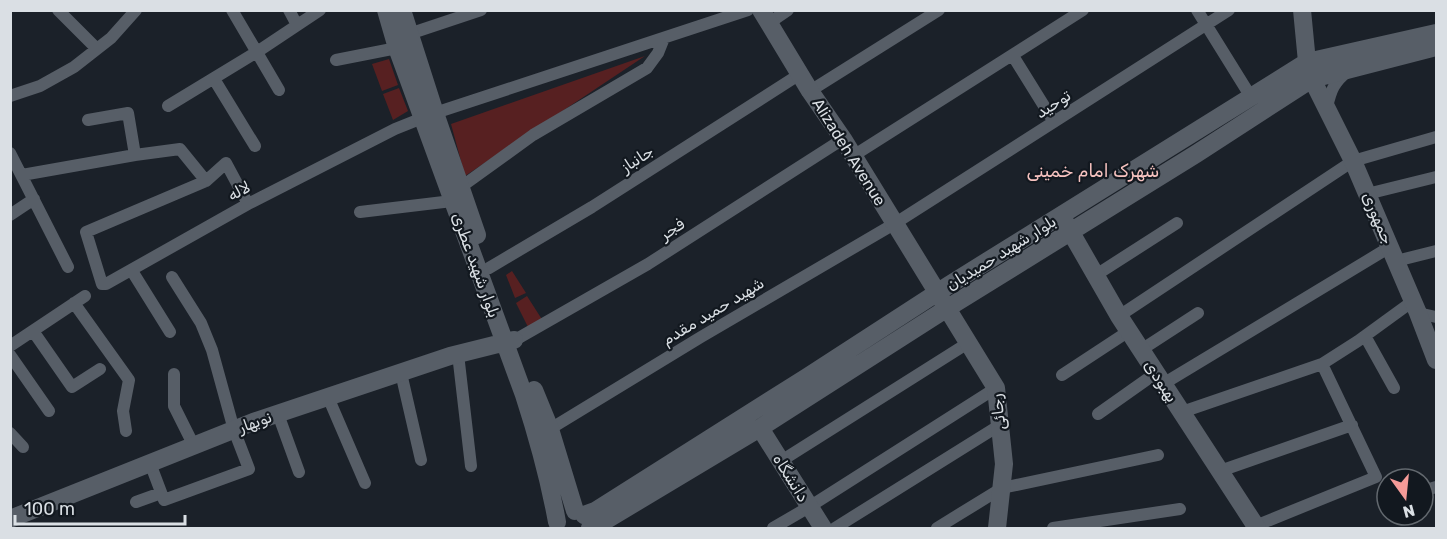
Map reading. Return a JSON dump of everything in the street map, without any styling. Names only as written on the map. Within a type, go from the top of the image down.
[{"type":"street","points":[[58,10],[97,49]]},
{"type":"street","points":[[10,96],[40,86],[74,68],[111,38],[136,10]]},
{"type":"street","points":[[232,10],[279,90]]},
{"type":"street","points":[[289,10],[297,26]]},
{"type":"street","points":[[168,106],[257,52],[320,10]]},
{"type":"street","name":"بلوار شهید عطری","points":[[386,10],[397,48],[429,115]]},
{"type":"street","name":"بلوار شهید عطری","points":[[402,10],[429,115],[510,342],[550,429],[585,521]]},
{"type":"street","points":[[409,34],[481,10]]},
{"type":"street","name":"لاله","points":[[206,181],[86,232],[102,284],[132,271],[248,204],[395,129],[429,115],[748,10]]},
{"type":"street","points":[[765,16],[788,10]]},
{"type":"street","points":[[810,91],[939,10]]},
{"type":"street","points":[[1197,10],[1251,97]]},
{"type":"street","name":"توحید","points":[[894,224],[1229,10]]},
{"type":"street","name":"جمهوری","points":[[1302,10],[1310,71],[1353,161],[1437,360]]},
{"type":"street","points":[[853,156],[1013,56],[1080,11]]},
{"type":"street","name":"Alizadeh Avenue","points":[[765,16],[942,301]]},
{"type":"street","name":"بلوار شهید حمیدیان","points":[[585,521],[595,511],[813,384],[942,301],[1061,215],[1251,97],[1310,71],[1437,33]]},
{"type":"street","points":[[360,212],[457,194],[533,135],[647,68],[658,53],[663,38]]},
{"type":"street","name":"بلوار شهید حمیدیان","points":[[942,301],[1071,231],[1196,154],[1310,71],[1349,70],[1437,47]]},
{"type":"street","points":[[336,60],[397,48]]},
{"type":"street","points":[[1013,56],[1054,122]]},
{"type":"street","points":[[1327,107],[1331,90],[1339,78],[1349,70]]},
{"type":"street","name":"جانباز","points":[[489,267],[592,207],[800,74]]},
{"type":"street","points":[[214,79],[255,146]]},
{"type":"street","points":[[88,120],[128,112],[135,155]]},
{"type":"street","points":[[1062,375],[1124,323],[1239,236],[1353,161],[1437,137]]},
{"type":"street","name":"فجر","points":[[510,342],[648,264],[843,139]]},
{"type":"street","points":[[1185,139],[1196,154]]},
{"type":"street","points":[[22,175],[180,149],[206,181],[226,163],[248,204]]},
{"type":"street","points":[[10,153],[68,267]]},
{"type":"street","points":[[1367,194],[1437,177]]},
{"type":"street","name":"بلوار شهید عطری","points":[[457,194],[489,267],[539,441],[557,525]]},
{"type":"street","points":[[10,215],[34,199]]},
{"type":"street","name":"بهبودی","points":[[1061,215],[1124,323],[1256,527]]},
{"type":"street","points":[[1096,275],[1177,223]]},
{"type":"street","name":"شهید حمید مقدم","points":[[550,429],[894,224]]},
{"type":"street","points":[[1098,414],[1393,254],[1437,251]]},
{"type":"street","points":[[132,271],[170,332]]},
{"type":"street","points":[[150,463],[164,500],[249,469],[234,430],[213,350],[201,322],[172,277]]},
{"type":"street","points":[[10,346],[80,300],[129,380],[123,411],[126,431]]},
{"type":"street","name":"رجائی","points":[[942,301],[996,388],[1004,464],[998,528]]},
{"type":"street","points":[[1182,412],[1322,364],[1416,307],[1437,317]]},
{"type":"street","points":[[1141,350],[1198,313]]},
{"type":"street","points":[[33,331],[72,387],[100,369]]},
{"type":"street","points":[[1365,336],[1394,388]]},
{"type":"street","name":"نوبهار","points":[[10,519],[278,414],[458,354],[510,342]]},
{"type":"street","points":[[781,461],[968,343]]},
{"type":"street","points":[[458,354],[471,466]]},
{"type":"street","points":[[10,355],[49,411]]},
{"type":"street","points":[[1256,527],[1376,477],[1322,364]]},
{"type":"street","points":[[401,373],[422,460]]},
{"type":"street","points":[[174,374],[174,406],[194,446]]},
{"type":"street","name":"بلوار شهید حمیدیان","points":[[585,521],[605,522],[760,428],[813,384]]},
{"type":"street","points":[[773,528],[810,507],[996,388]]},
{"type":"street","points":[[328,397],[365,483]]},
{"type":"street","points":[[278,414],[299,472]]},
{"type":"street","points":[[835,528],[1000,425]]},
{"type":"street","points":[[1220,471],[1352,425]]},
{"type":"street","name":"دانشگاه","points":[[760,428],[823,528]]},
{"type":"street","points":[[10,433],[23,447]]},
{"type":"street","points":[[938,528],[1002,488],[1158,454]]},
{"type":"street","points":[[136,502],[161,493]]},
{"type":"street","points":[[1053,528],[1180,509]]},
{"type":"street","points":[[557,525],[561,515],[565,512],[585,521]]},
{"type":"shaded area","points":[[645,56],[465,176],[451,124]]},
{"type":"shaded area","points":[[389,59],[398,85],[382,91],[372,64]]},
{"type":"shaded area","points":[[399,88],[408,111],[393,120],[383,94]]},
{"type":"shaded area","points":[[512,271],[526,293],[515,298],[506,275]]},
{"type":"shaded area","points":[[527,296],[543,321],[529,329],[516,303]]},
{"type":"district","name":"شهرک امام خمینی","points":[[1093,171]]}]
